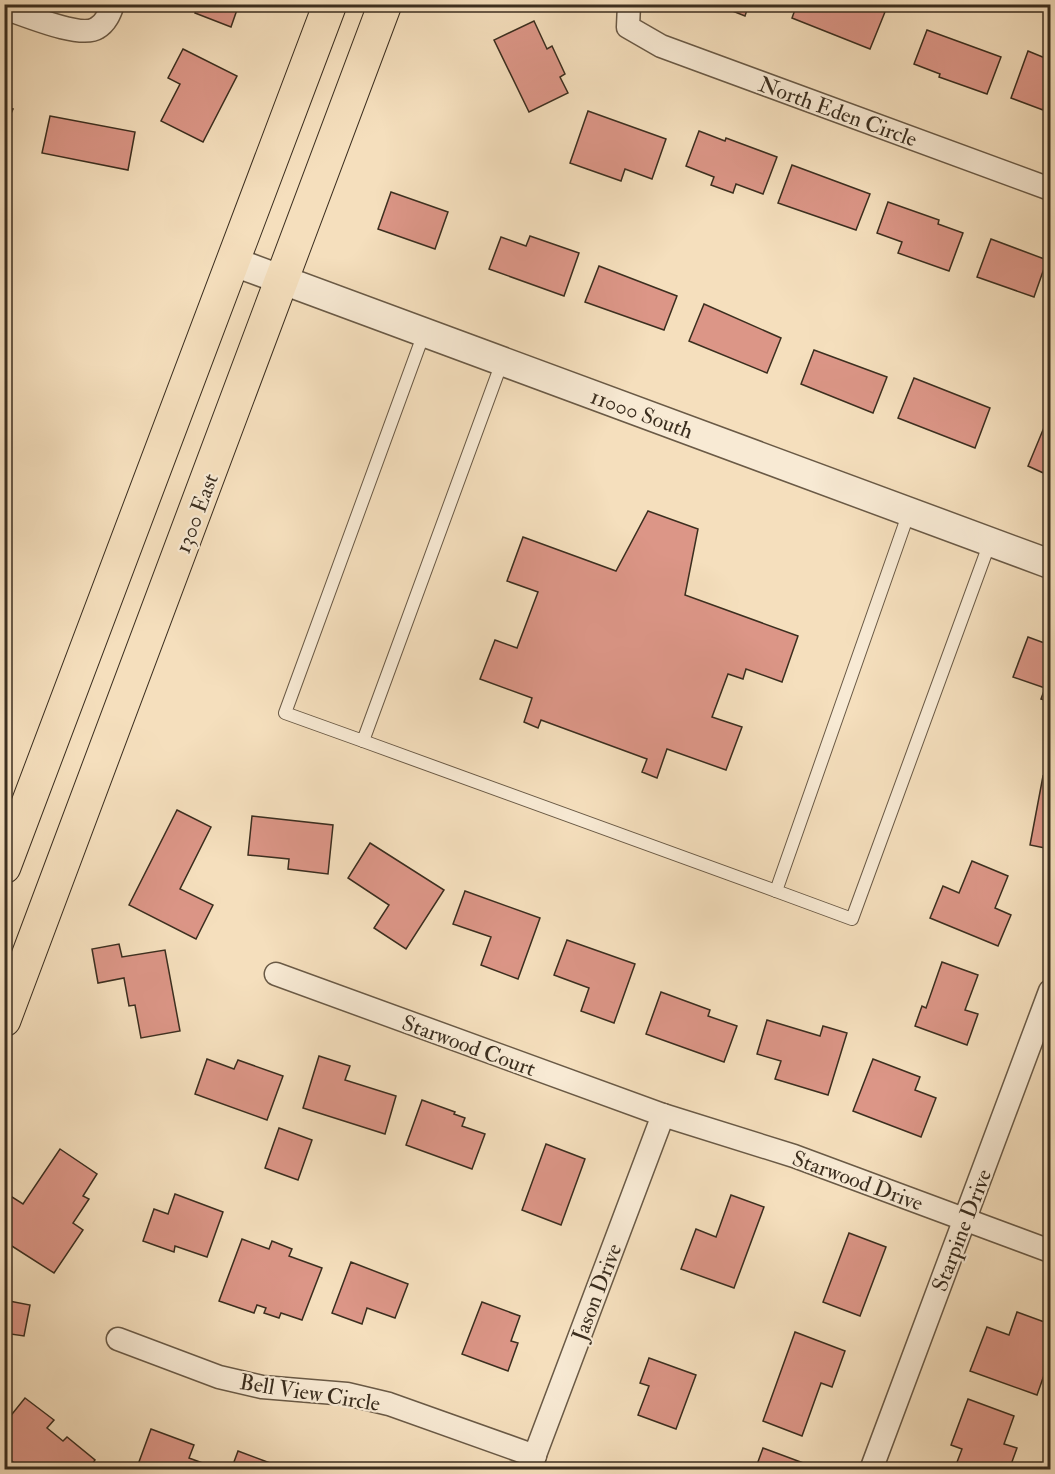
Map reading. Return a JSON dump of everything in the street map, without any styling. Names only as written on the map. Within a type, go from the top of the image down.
[{"type":"main road","points":[[4,867],[330,4]]},
{"type":"main road","name":"1300 East","points":[[4,1020],[386,4]]},
{"type":"street","points":[[4,8],[69,29],[96,29],[107,18],[113,4]]},
{"type":"street","name":"North Eden Circle","points":[[628,16],[661,46],[1050,189]]},
{"type":"street","name":"11000 South","points":[[234,262],[1050,564]]},
{"type":"street","name":"Starwood Court","points":[[276,974],[663,1115]]},
{"type":"street","name":"Starpine Drive","points":[[871,1470],[1050,991]]},
{"type":"street","name":"Starwood Drive","points":[[663,1115],[794,1156],[1050,1251]]},
{"type":"street","name":"Jason Drive","points":[[532,1463],[663,1115]]},
{"type":"street","name":"Bell View Circle","points":[[118,1340],[219,1377],[262,1387],[347,1394],[389,1404],[532,1463]]},
{"type":"lane","points":[[425,332],[285,713],[852,919],[990,542]]},
{"type":"lane","points":[[363,741],[502,362]]},
{"type":"lane","points":[[776,891],[909,511]]},
{"type":"building","points":[[198,4],[239,4],[231,27],[195,13]]},
{"type":"building","points":[[715,4],[749,4],[745,16]]},
{"type":"building","points":[[797,4],[867,4],[885,12],[870,49],[792,18]]},
{"type":"building","points":[[534,21],[547,49],[552,46],[565,74],[560,77],[568,93],[529,112],[494,40]]},
{"type":"building","points":[[927,30],[1001,57],[987,94],[939,77],[940,74],[914,64]]},
{"type":"building","points":[[183,49],[237,76],[203,142],[161,121],[180,84],[168,78]]},
{"type":"building","points":[[1028,51],[1050,60],[1050,106],[1045,104],[1043,110],[1011,98]]},
{"type":"building","points":[[4,106],[13,109],[4,130]]},
{"type":"building","points":[[588,111],[666,139],[652,179],[625,169],[621,181],[570,163]]},
{"type":"building","points":[[50,116],[135,132],[128,170],[42,153]]},
{"type":"building","points":[[699,131],[725,141],[726,138],[777,157],[763,194],[736,184],[733,193],[711,185],[714,177],[686,166]]},
{"type":"building","points":[[792,165],[870,194],[856,230],[778,203]]},
{"type":"building","points":[[391,192],[448,212],[435,249],[378,229]]},
{"type":"building","points":[[888,202],[939,220],[938,224],[963,233],[949,271],[898,253],[902,242],[877,233]]},
{"type":"building","points":[[530,236],[579,253],[564,296],[489,269],[501,237],[526,246]]},
{"type":"building","points":[[991,239],[1047,260],[1034,297],[977,277]]},
{"type":"building","points":[[599,266],[677,296],[664,330],[585,302]]},
{"type":"building","points":[[704,304],[781,338],[767,373],[689,341]]},
{"type":"building","points":[[814,350],[887,377],[873,413],[801,384]]},
{"type":"building","points":[[914,378],[990,408],[975,448],[898,418]]},
{"type":"building","points":[[1050,413],[1050,476],[1028,466]]},
{"type":"building","points":[[648,511],[698,529],[685,595],[798,636],[782,682],[746,669],[743,679],[728,674],[712,717],[742,727],[726,770],[667,749],[657,778],[642,772],[647,759],[541,720],[538,728],[524,722],[532,698],[480,679],[495,640],[517,648],[538,592],[507,581],[523,537],[616,571]]},
{"type":"building","points":[[1028,637],[1050,645],[1050,702],[1041,699],[1045,688],[1013,677]]},
{"type":"building","points":[[1043,776],[1050,778],[1050,849],[1030,845]]},
{"type":"building","points":[[177,810],[211,827],[180,889],[213,905],[196,939],[129,905]]},
{"type":"building","points":[[252,816],[333,825],[328,874],[288,869],[289,859],[248,855]]},
{"type":"building","points":[[370,843],[444,890],[406,949],[374,928],[389,905],[348,878]]},
{"type":"building","points":[[972,861],[1008,876],[995,908],[1011,915],[998,946],[930,918],[943,886],[959,893]]},
{"type":"building","points":[[465,891],[540,918],[518,979],[481,965],[491,937],[453,924]]},
{"type":"building","points":[[567,940],[635,964],[614,1023],[581,1011],[589,988],[554,975]]},
{"type":"building","points":[[119,944],[122,957],[165,950],[180,1031],[141,1038],[135,1005],[129,1006],[124,978],[98,983],[92,949]]},
{"type":"building","points":[[942,962],[978,975],[965,1010],[978,1014],[967,1045],[915,1026],[922,1006],[926,1008]]},
{"type":"building","points":[[661,992],[710,1010],[708,1016],[737,1026],[724,1062],[646,1034]]},
{"type":"building","points":[[767,1020],[820,1036],[823,1026],[847,1033],[828,1095],[775,1079],[781,1061],[757,1054]]},
{"type":"building","points":[[319,1056],[350,1066],[345,1080],[396,1096],[385,1134],[303,1108]]},
{"type":"building","points":[[207,1059],[234,1069],[238,1060],[283,1076],[267,1120],[195,1094]]},
{"type":"building","points":[[873,1059],[920,1077],[915,1090],[936,1098],[921,1137],[853,1111]]},
{"type":"building","points":[[422,1100],[455,1112],[454,1114],[465,1118],[462,1126],[485,1134],[472,1169],[406,1145]]},
{"type":"building","points":[[279,1128],[312,1140],[298,1180],[265,1168]]},
{"type":"building","points":[[546,1144],[585,1159],[561,1225],[522,1210]]},
{"type":"building","points":[[60,1149],[97,1174],[83,1196],[89,1199],[73,1223],[83,1230],[54,1273],[4,1241],[4,1234],[10,1226],[4,1223],[4,1202],[9,1195],[23,1204]]},
{"type":"building","points":[[175,1194],[223,1212],[207,1257],[175,1246],[174,1252],[143,1241],[154,1209],[168,1214]]},
{"type":"building","points":[[731,1195],[764,1207],[734,1288],[681,1269],[696,1229],[716,1237]]},
{"type":"building","points":[[849,1233],[886,1247],[860,1316],[823,1302]]},
{"type":"building","points":[[242,1239],[269,1249],[272,1241],[292,1249],[289,1256],[322,1268],[302,1320],[281,1313],[279,1318],[264,1313],[266,1308],[257,1305],[254,1313],[219,1301]]},
{"type":"building","points":[[351,1262],[408,1284],[395,1318],[367,1308],[362,1324],[332,1313]]},
{"type":"building","points":[[4,1300],[30,1305],[24,1336],[11,1334],[6,1360]]},
{"type":"building","points":[[482,1302],[520,1316],[511,1341],[518,1343],[508,1371],[462,1354]]},
{"type":"building","points":[[1017,1312],[1050,1324],[1050,1358],[1037,1395],[970,1371],[987,1327],[1009,1335]]},
{"type":"building","points":[[795,1332],[845,1351],[832,1387],[821,1383],[802,1436],[763,1421]]},
{"type":"building","points":[[649,1358],[696,1375],[676,1429],[638,1415],[649,1386],[640,1383]]},
{"type":"building","points":[[25,1398],[54,1420],[47,1428],[63,1441],[67,1437],[95,1460],[88,1470],[23,1470],[4,1455],[4,1424]]},
{"type":"building","points":[[968,1399],[1014,1416],[1004,1444],[1017,1448],[1009,1470],[954,1470],[962,1449],[951,1445]]},
{"type":"building","points":[[151,1429],[194,1445],[189,1458],[208,1465],[206,1470],[136,1470]]},
{"type":"building","points":[[763,1448],[806,1464],[804,1470],[755,1470]]},
{"type":"building","points":[[238,1451],[270,1463],[267,1470],[231,1470]]}]
